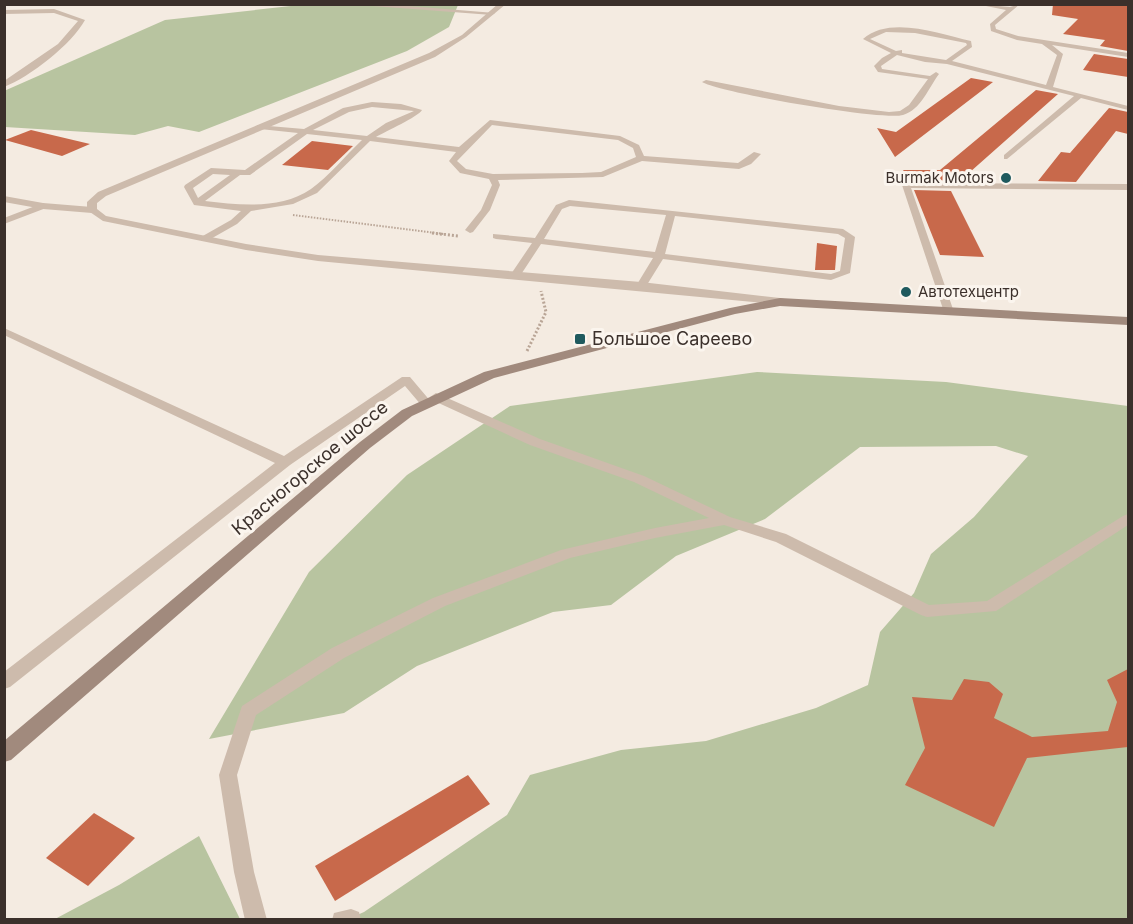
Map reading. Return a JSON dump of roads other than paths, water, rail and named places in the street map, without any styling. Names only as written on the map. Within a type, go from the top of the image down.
[{"type":"main road","name":"Красногорское шоссе","points":[[4,754],[365,445],[407,413],[489,375],[723,314],[780,302],[1128,321]]},
{"type":"street","points":[[92,210],[92,202],[102,194],[432,55],[464,36],[503,4]]},
{"type":"street","points":[[4,12],[54,11],[82,20],[71,37],[4,85]]},
{"type":"street","points":[[4,199],[43,206],[92,210],[104,218],[204,239],[318,258],[514,277],[641,286],[780,302]]},
{"type":"lane","points":[[349,4],[492,13]]},
{"type":"lane","points":[[979,4],[1015,7]]},
{"type":"lane","points":[[1015,7],[992,25],[993,30],[1017,38],[1128,55]]},
{"type":"lane","points":[[947,62],[970,46],[969,42],[891,29],[881,29],[871,33],[866,39],[895,52],[919,51],[942,57],[947,62],[1128,108]]},
{"type":"lane","points":[[1043,42],[1060,54],[1049,88]]},
{"type":"lane","points":[[895,52],[877,66],[880,71],[932,78]]},
{"type":"lane","points":[[706,82],[832,106],[888,114],[902,113],[913,105],[932,78],[945,67],[960,65]]},
{"type":"lane","points":[[1007,156],[1080,95]]},
{"type":"lane","points":[[366,103],[404,106],[418,110],[416,114],[389,125],[368,140],[314,191],[290,201],[248,209],[197,202],[188,187],[211,171],[247,173],[305,131],[331,117],[366,103]]},
{"type":"lane","points":[[641,158],[636,147],[620,138],[490,122],[453,161],[463,171],[493,177],[603,174],[641,158],[739,165],[748,162],[757,154]]},
{"type":"lane","points":[[260,127],[461,150]]},
{"type":"lane","points":[[197,202],[236,174]]},
{"type":"lane","points":[[470,230],[485,210],[496,185],[493,177]]},
{"type":"lane","points":[[949,312],[906,185],[1128,187]]},
{"type":"lane","points":[[496,236],[539,240],[548,243],[831,277],[845,273],[850,237],[840,231],[569,203],[558,207],[539,240],[514,277]]},
{"type":"lane","points":[[4,221],[43,206]]},
{"type":"lane","points":[[204,239],[234,222],[248,209]]},
{"type":"lane","points":[[641,286],[659,257],[671,213]]},
{"type":"lane","points":[[770,270],[771,257]]},
{"type":"lane","points":[[4,331],[285,462]]},
{"type":"lane","points":[[4,682],[285,462],[406,380],[431,400],[536,442],[639,479],[725,520],[781,538],[927,611],[990,607],[1128,519]]},
{"type":"lane","points":[[256,920],[244,872],[228,775],[248,711],[338,653],[439,602],[566,554],[725,520]]},
{"type":"lane","points":[[342,920],[351,919]]},
{"type":"place","name":"Burmak Motors","points":[[1006,178]]},
{"type":"place","name":"Автотехцентр","points":[[906,292]]},
{"type":"place","name":"Большое Сареево","points":[[580,339]]}]
